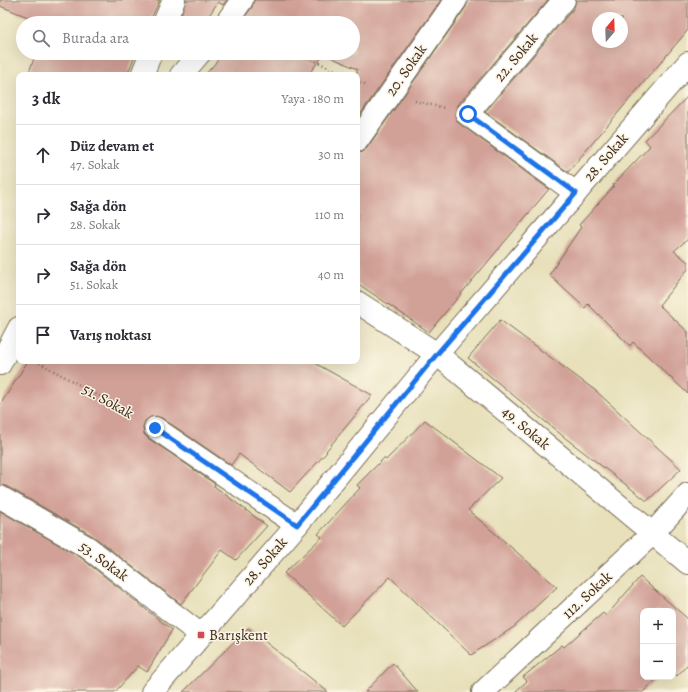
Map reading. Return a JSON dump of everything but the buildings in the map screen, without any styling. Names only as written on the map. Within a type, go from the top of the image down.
[{"type":"street","points":[[167,16],[174,0]]},
{"type":"street","points":[[231,16],[242,0]]},
{"type":"street","name":"20. Sokak","points":[[360,137],[456,0]]},
{"type":"street","name":"22. Sokak","points":[[564,0],[468,114],[576,193]]},
{"type":"street","points":[[143,72],[148,60]]},
{"type":"street","points":[[184,72],[194,60]]},
{"type":"street","name":"28. Sokak","points":[[152,692],[297,525],[437,354],[688,63]]},
{"type":"street","name":"49. Sokak","points":[[360,304],[437,354],[688,564]]},
{"type":"street","points":[[0,364],[16,334]]},
{"type":"street","points":[[155,428],[297,525]]},
{"type":"street","name":"112. Sokak","points":[[483,692],[652,534],[688,494]]},
{"type":"street","name":"53. Sokak","points":[[0,497],[86,547],[201,635]]},
{"type":"path","points":[[313,60],[339,72]]},
{"type":"path","name":"51. Sokak","points":[[41,364],[155,428]]},
{"type":"place","name":"Barışkent","points":[[201,635]]},
{"type":"route","points":[[155,428],[297,525],[437,354],[576,193],[468,114]]}]
